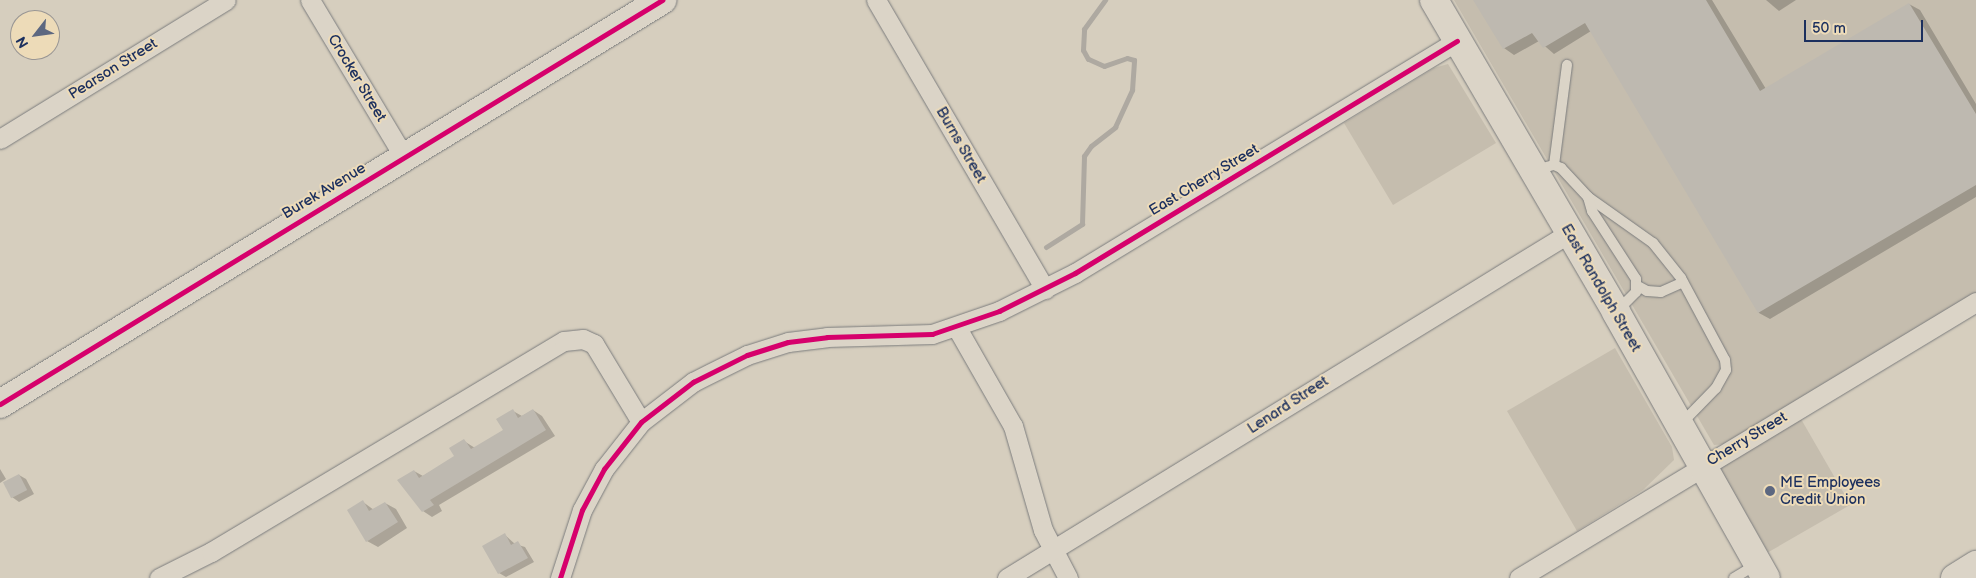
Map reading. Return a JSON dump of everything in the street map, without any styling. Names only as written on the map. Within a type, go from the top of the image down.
[{"type":"street","name":"Pearson Street","points":[[0,139],[226,0]]},
{"type":"street","name":"Crocker Street","points":[[310,0],[404,157]]},
{"type":"street","name":"Burek Avenue","points":[[0,404],[662,0]]},
{"type":"street","name":"Burns Street","points":[[876,0],[1045,289]]},
{"type":"street","name":"East Randolph Street","points":[[1434,0],[1457,41],[1543,168],[1569,233],[1616,312],[1762,571]]},
{"type":"street","name":"East Cherry Street","points":[[560,578],[587,498],[616,451],[641,422],[705,375],[777,345],[812,338],[924,335],[957,328],[1045,289],[1457,41]]},
{"type":"street","name":"Lenard Street","points":[[1007,578],[1569,233]]},
{"type":"street","name":"Cherry Street","points":[[1519,578],[1976,302]]},
{"type":"street","points":[[957,328],[1013,426],[1051,550],[1068,578]]},
{"type":"street","points":[[159,578],[211,552],[564,341],[582,339],[598,349],[641,422]]},
{"type":"street","points":[[1955,578],[1976,565]]},
{"type":"lane","points":[[1567,65],[1543,168],[1561,168],[1588,197],[1653,242],[1671,262],[1725,360],[1726,370],[1701,406],[1679,425]]},
{"type":"lane","points":[[1588,197],[1592,211],[1638,286],[1647,291],[1661,292],[1683,282]]},
{"type":"lane","points":[[1616,312],[1633,297],[1638,286]]},
{"type":"lane","points":[[1734,578],[1762,571]]},
{"type":"shaded area","points":[[1454,0],[1976,0],[1976,293],[1725,444],[1714,445]]},
{"type":"shaded area","points":[[1448,64],[1496,143],[1393,205],[1344,123],[1434,68]]},
{"type":"shaded area","points":[[1615,348],[1672,447],[1674,460],[1643,490],[1577,531],[1507,411]]},
{"type":"shaded area","points":[[1801,419],[1850,505],[1768,552],[1719,466]]},
{"type":"building","points":[[1473,0],[1706,0],[1760,91],[1909,3],[1976,114],[1976,185],[1758,313],[1585,23],[1543,48],[1532,33],[1503,49]]},
{"type":"building","points":[[513,409],[518,418],[533,409],[546,430],[430,500],[434,505],[422,512],[397,480],[414,470],[419,478],[454,456],[449,448],[464,439],[471,449],[503,430],[496,419]]},
{"type":"building","points":[[19,474],[27,490],[11,498],[3,482]]},
{"type":"building","points":[[363,500],[369,511],[385,502],[398,522],[366,542],[347,510]]},
{"type":"building","points":[[505,533],[511,545],[518,541],[528,558],[498,574],[482,546]]},
{"type":"waterway","points":[[1046,247],[1082,224],[1084,156],[1091,146],[1115,127],[1132,90],[1134,60],[1127,58],[1104,66],[1088,59],[1083,50],[1084,29],[1105,0]]},
{"type":"cycle path","points":[[0,404],[662,0]]},
{"type":"cycle path","points":[[560,578],[582,510],[604,469],[641,422],[693,382],[747,355],[788,342],[827,337],[932,334],[999,311],[1075,273],[1457,41]]},
{"type":"place","name":"ME Employees Credit Union","points":[[1770,491]]}]
